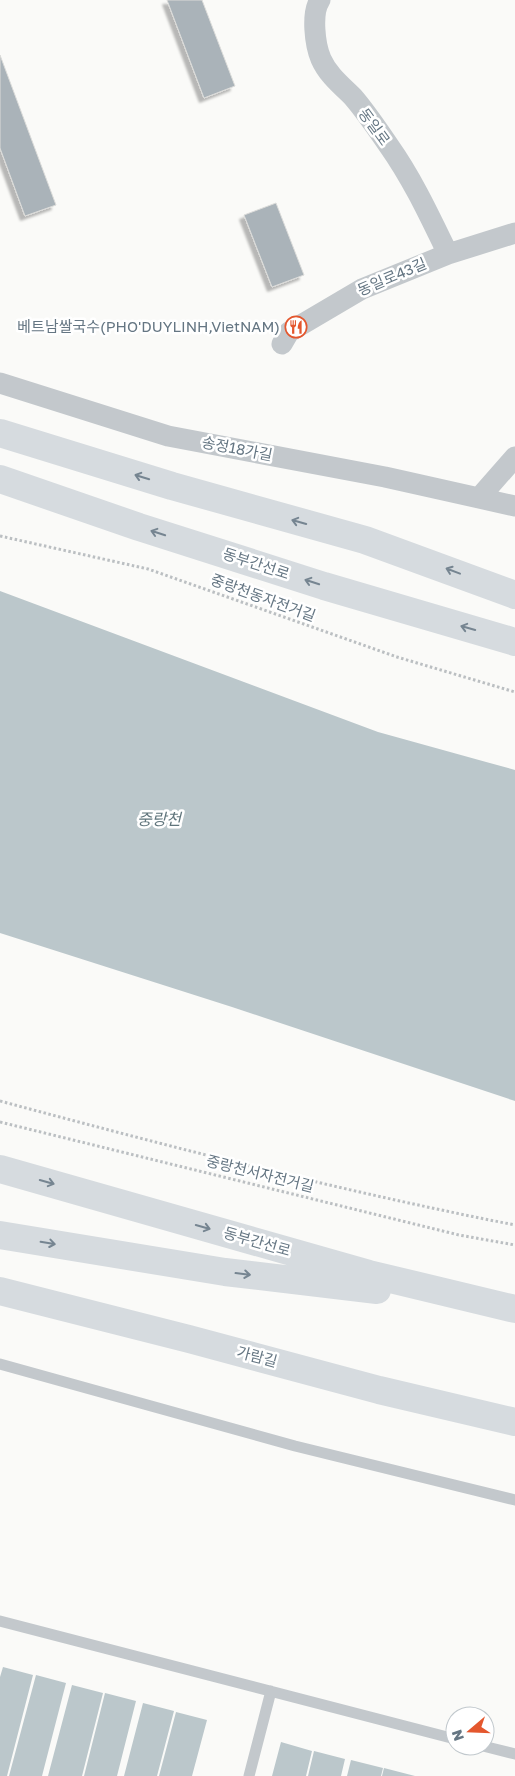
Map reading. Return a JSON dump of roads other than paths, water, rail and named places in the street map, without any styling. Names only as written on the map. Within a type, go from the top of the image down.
[{"type":"main road","points":[[7,436],[172,486],[365,540],[515,595]]},
{"type":"main road","name":"동부간선로","points":[[0,479],[324,586],[515,642]]},
{"type":"main road","name":"동부간선로","points":[[0,1169],[369,1274],[503,1306]]},
{"type":"main road","points":[[0,1235],[224,1272],[503,1306]]},
{"type":"main road","name":"가람길","points":[[0,1292],[171,1334],[379,1390],[515,1422]]},
{"type":"street","name":"동일로","points":[[320,0],[316,6],[315,33],[321,60],[390,146],[418,192],[448,254]]},
{"type":"street","name":"동일로43길","points":[[282,344],[290,332],[323,310],[362,289],[448,254],[515,234]]},
{"type":"street","name":"송정18가길","points":[[0,382],[168,436],[385,477],[515,506]]},
{"type":"street","points":[[479,498],[514,459]]},
{"type":"lane","points":[[0,1364],[295,1446],[515,1500]]},
{"type":"lane","points":[[0,1621],[445,1736]]},
{"type":"lane","points":[[249,1776],[271,1691]]},
{"type":"lane","points":[[495,1749],[515,1754]]},
{"type":"water","name":"중랑천","points":[[0,591],[378,732],[515,770],[515,1101],[232,1007],[0,933]]},
{"type":"water","points":[[3,1667],[33,1675],[7,1776],[0,1776],[0,1677]]},
{"type":"water","points":[[36,1675],[66,1683],[42,1776],[9,1776]]},
{"type":"water","points":[[72,1685],[103,1693],[82,1776],[48,1776]]},
{"type":"water","points":[[105,1693],[136,1701],[117,1776],[84,1776]]},
{"type":"water","points":[[143,1703],[174,1711],[157,1776],[124,1776]]},
{"type":"water","points":[[176,1712],[207,1720],[192,1776],[159,1776]]},
{"type":"water","points":[[281,1742],[312,1751],[306,1776],[272,1776]]},
{"type":"water","points":[[314,1751],[345,1759],[341,1776],[308,1776]]},
{"type":"water","points":[[351,1760],[383,1768],[381,1776],[347,1776]]},
{"type":"water","points":[[384,1768],[415,1776],[382,1776]]},
{"type":"place","name":"베트남쌀국수(PHO'DUYLINH,VietNAM)","points":[[296,327]]}]
